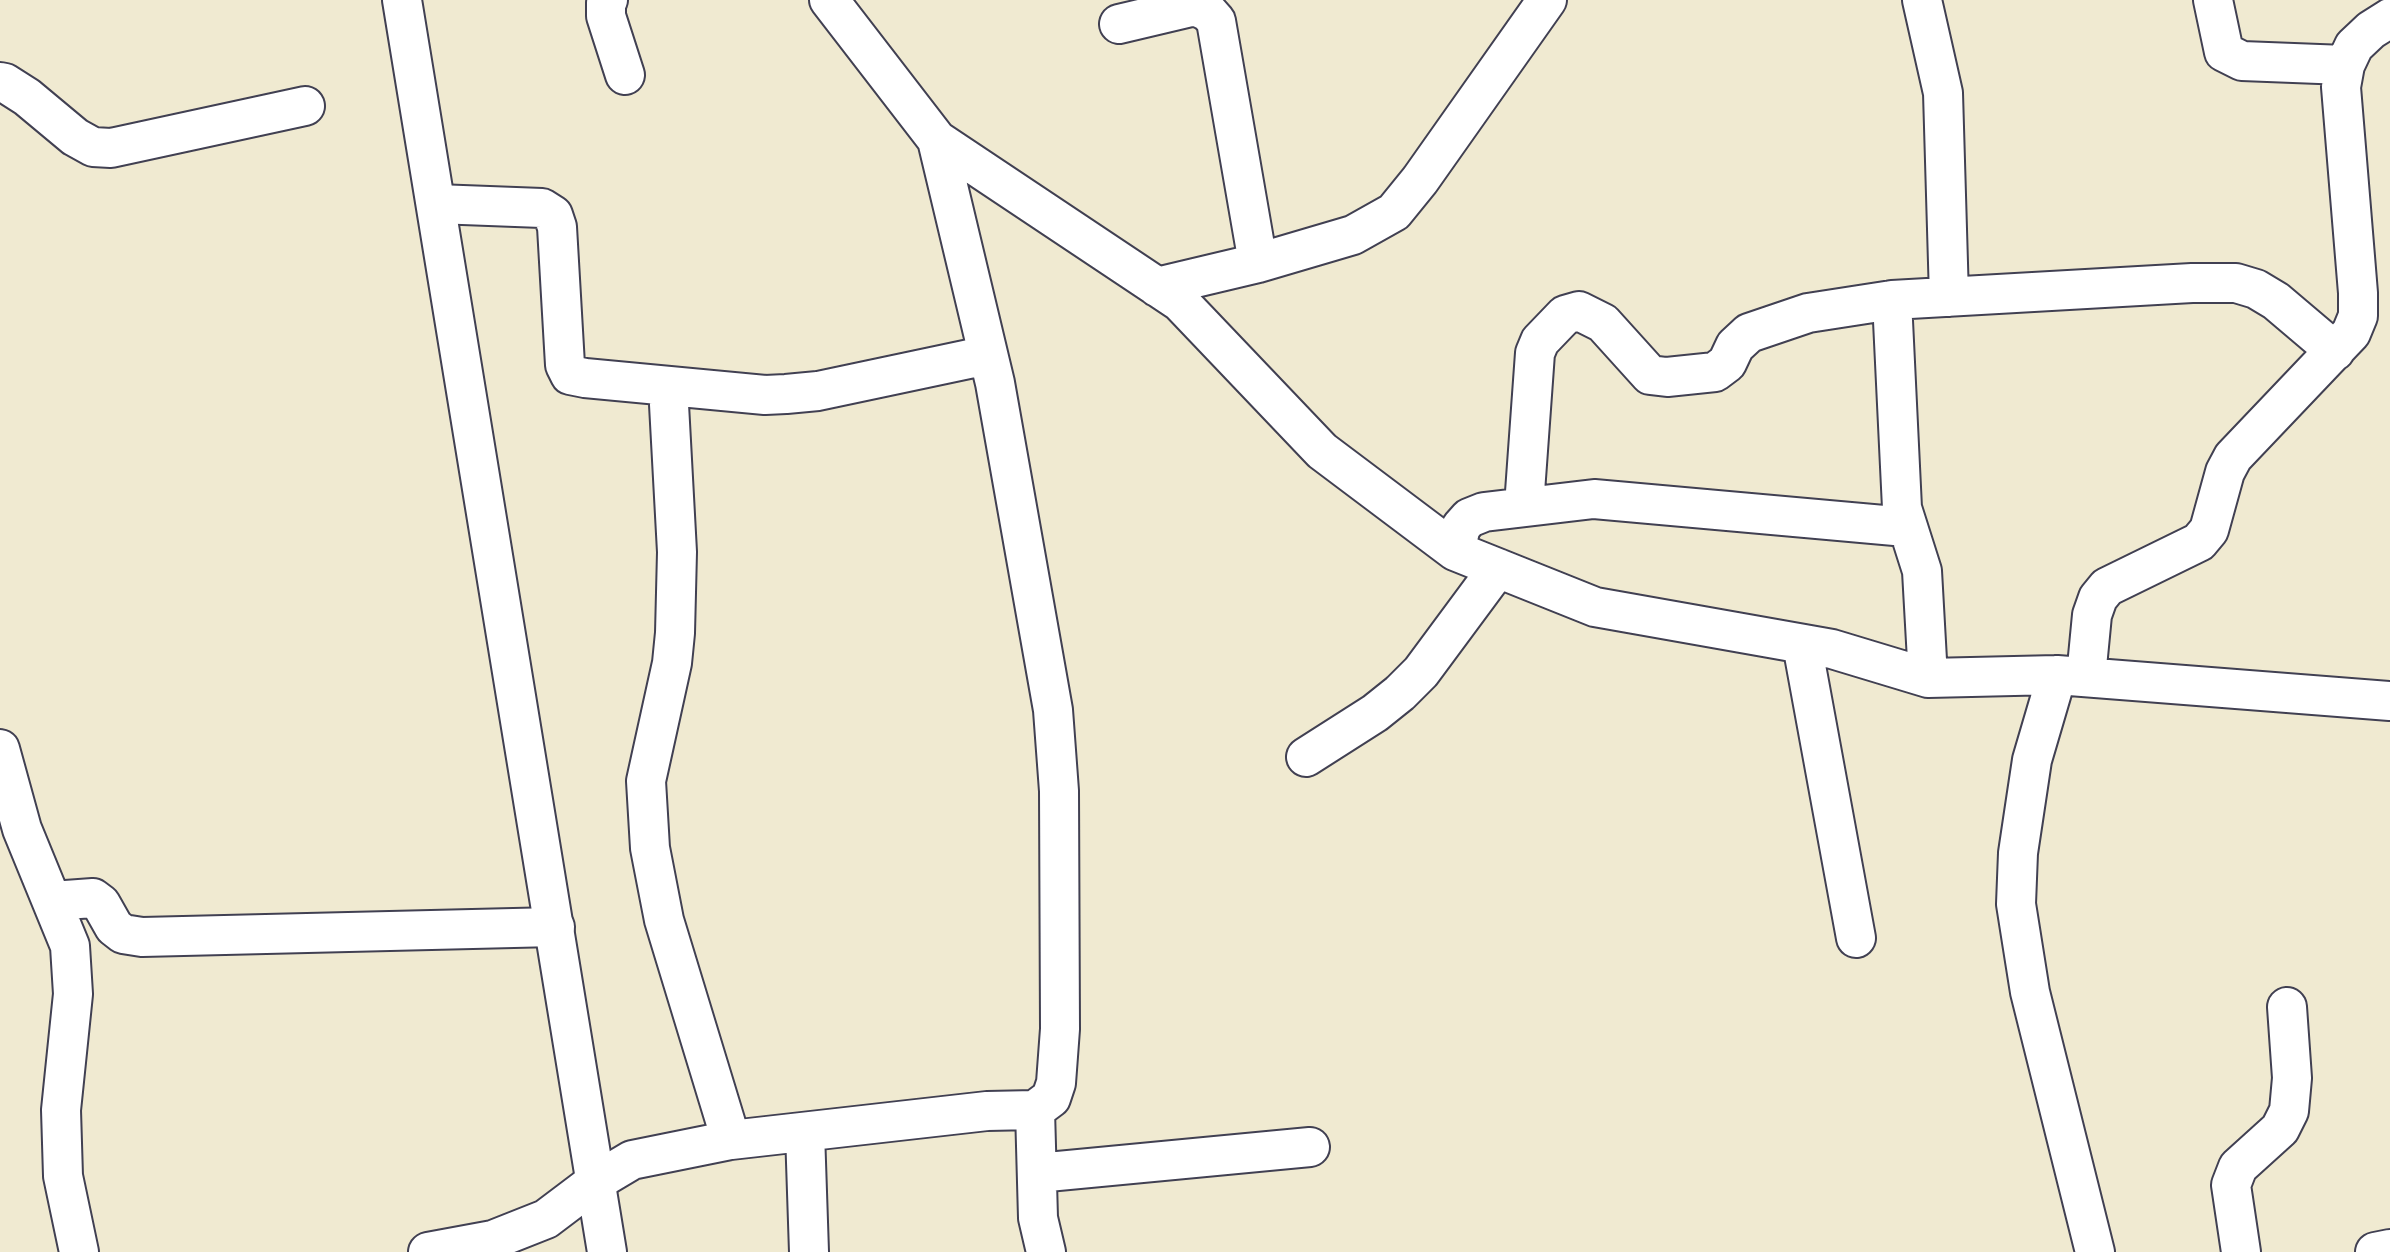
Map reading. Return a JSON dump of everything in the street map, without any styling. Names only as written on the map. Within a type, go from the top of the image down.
[{"type":"street","points":[[402,0],[607,1252]]},
{"type":"street","points":[[608,0],[606,16],[625,75]]},
{"type":"street","points":[[829,0],[937,140],[1180,302],[1322,451],[1455,551],[1595,607],[1832,649],[1928,678],[2071,676],[2390,701]]},
{"type":"street","points":[[1157,287],[1258,263],[1353,235],[1394,212],[1420,180],[1547,0]]},
{"type":"street","points":[[1922,0],[1943,93],[1949,297]]},
{"type":"street","points":[[2213,0],[2224,51],[2242,61],[2345,65]]},
{"type":"street","points":[[1119,23],[1195,6],[1208,12],[1216,22],[1258,263]]},
{"type":"street","points":[[2095,1252],[2030,992],[2016,904],[2018,853],[2032,760],[2071,676],[2098,598],[2107,587],[2199,542],[2208,530],[2224,472],[2233,457],[2351,333],[2358,316],[2341,87],[2345,65],[2354,46],[2371,30],[2390,18]]},
{"type":"street","points":[[0,82],[27,97],[75,137],[93,147],[111,148],[305,106]]},
{"type":"street","points":[[428,1252],[494,1240],[546,1219],[595,1182],[632,1160],[731,1140],[986,1111],[1035,1110],[1051,1098],[1056,1083],[1060,1029],[1059,790],[1053,710],[995,383],[937,140]]},
{"type":"street","points":[[436,204],[542,208],[553,215],[565,365],[570,375],[765,395],[786,394],[818,390],[988,355]]},
{"type":"street","points":[[1524,506],[1535,353],[1540,341],[1565,315],[1579,311],[1602,323],[1650,375],[1667,377],[1715,372],[1727,363],[1735,346],[1749,333],[1808,313],[1892,300],[2192,283],[2236,283],[2256,289],[2276,301],[2335,351]]},
{"type":"street","points":[[1892,300],[1902,508],[1922,571],[1928,678]]},
{"type":"street","points":[[668,386],[677,552],[675,633],[672,663],[646,781],[650,848],[664,920],[731,1140]]},
{"type":"street","points":[[1455,551],[1461,527],[1469,518],[1484,512],[1594,499],[1906,527]]},
{"type":"street","points":[[1306,757],[1375,713],[1407,686],[1421,672],[1499,568]]},
{"type":"street","points":[[1802,644],[1856,938]]},
{"type":"street","points":[[0,749],[22,829],[70,946],[73,994],[61,1110],[62,1176],[79,1252]]},
{"type":"street","points":[[52,901],[93,898],[101,904],[114,927],[124,934],[142,937],[555,927]]},
{"type":"street","points":[[2241,1252],[2231,1185],[2238,1167],[2280,1129],[2289,1111],[2292,1078],[2287,1007]]},
{"type":"street","points":[[1035,1110],[1038,1218],[1046,1252]]},
{"type":"street","points":[[805,1132],[809,1252]]},
{"type":"street","points":[[1037,1173],[1310,1147]]},
{"type":"street","points":[[2375,1252],[2390,1249]]}]
